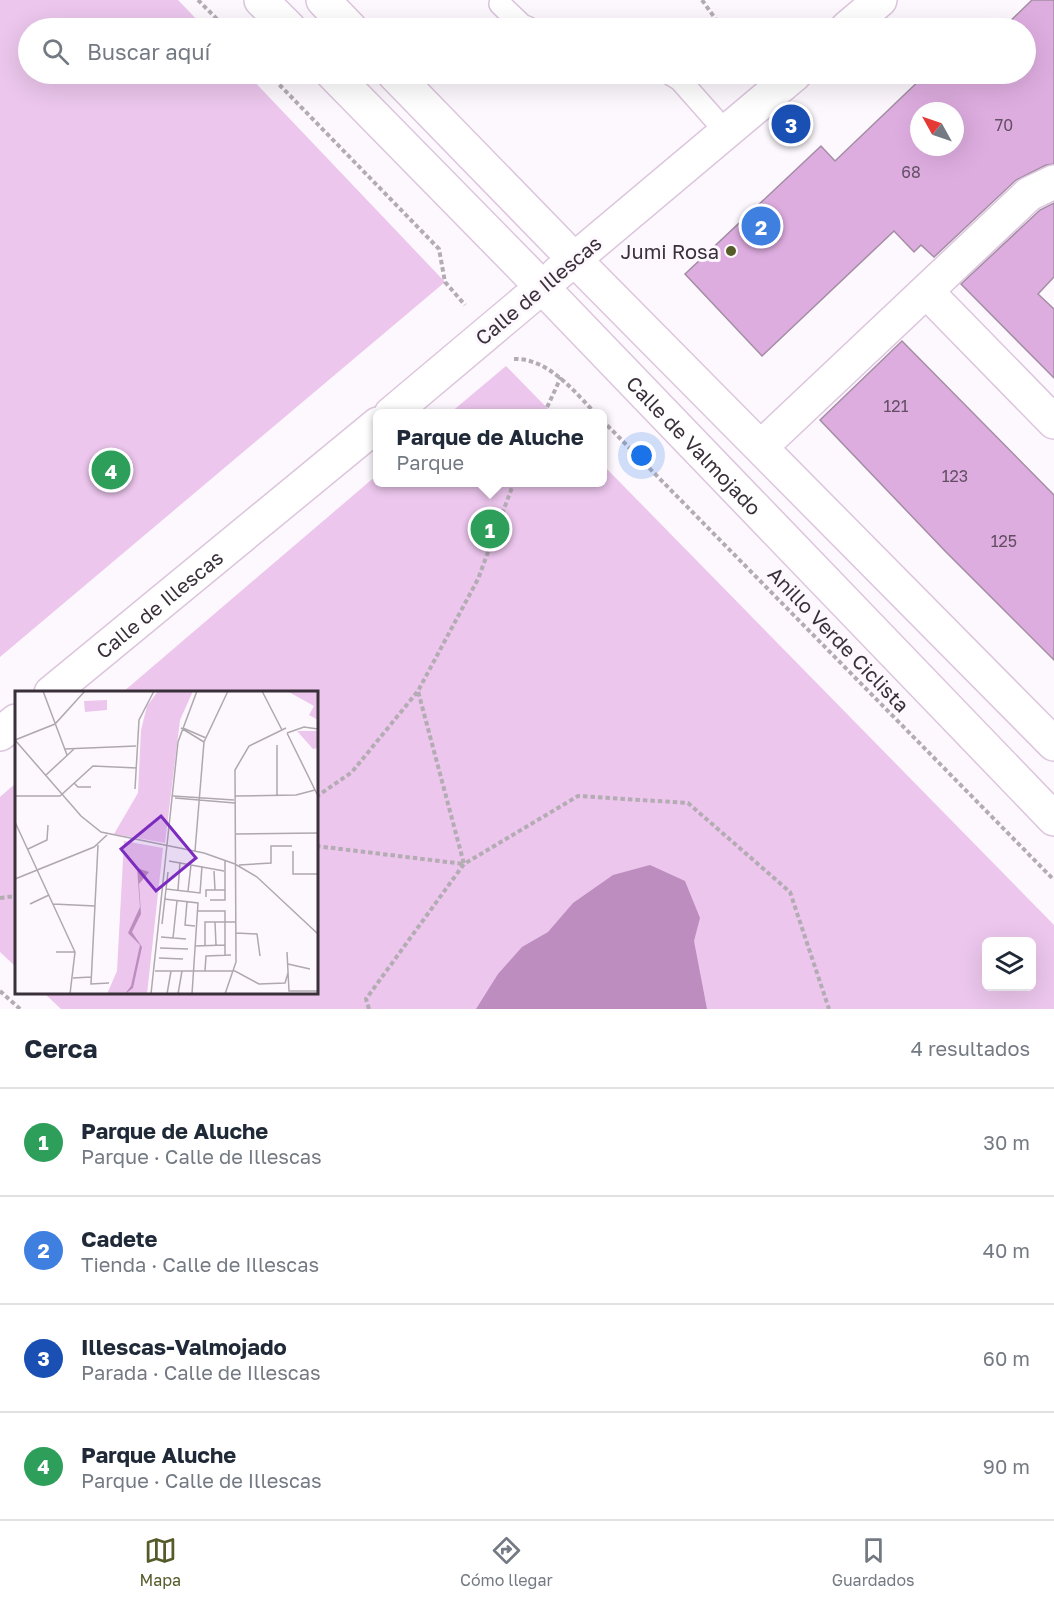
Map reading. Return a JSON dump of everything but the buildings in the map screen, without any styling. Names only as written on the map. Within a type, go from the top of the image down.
[{"type":"street","points":[[261,0],[279,18]]},
{"type":"street","points":[[323,0],[340,18]]},
{"type":"street","points":[[859,18],[880,0]]},
{"type":"street","name":"Calle de Valmojado","points":[[343,84],[542,286],[1054,819]]},
{"type":"street","points":[[404,84],[1054,744]]},
{"type":"street","name":"Calle de Illescas","points":[[397,409],[783,84]]},
{"type":"street","points":[[762,446],[1029,194],[1054,182]]},
{"type":"street","points":[[927,292],[1054,422]]},
{"type":"street","name":"Calle de Illescas","points":[[53,691],[373,428]]},
{"type":"street","points":[[0,734],[15,722]]},
{"type":"lane","points":[[500,4],[515,18]]},
{"type":"lane","points":[[684,84],[726,132]]},
{"type":"path","points":[[198,0],[216,18]]},
{"type":"path","points":[[702,0],[715,18]]},
{"type":"path","points":[[279,84],[439,249],[445,282],[513,359],[527,358],[561,377],[591,409]]},
{"type":"path","points":[[545,409],[561,377]]},
{"type":"path","name":"Anillo Verde Ciclista","points":[[607,424],[1054,880]]},
{"type":"path","points":[[318,796],[352,771],[417,691],[478,579],[512,487]]},
{"type":"path","points":[[417,691],[464,864]]},
{"type":"path","points":[[369,1009],[366,999],[464,864],[578,796],[688,803],[790,892],[829,1009]]},
{"type":"path","points":[[318,846],[464,864]]},
{"type":"path","points":[[0,898],[15,896]]},
{"type":"path","points":[[0,991],[20,1009]]},
{"type":"shaded area","points":[[0,0],[178,0],[195,18],[18,18],[18,84],[257,84],[445,282],[0,657]]},
{"type":"shaded area","points":[[506,366],[548,409],[455,409]]},
{"type":"shaded area","points":[[607,469],[1054,925],[1054,1009],[61,1009],[45,994],[318,994],[318,691],[124,691],[373,478],[373,487],[607,487]]},
{"type":"shaded area","points":[[15,784],[15,966],[0,952],[0,797]]},
{"type":"shaded area","points":[[650,865],[685,881],[700,918],[694,941],[707,1009],[476,1009],[498,974],[522,947],[548,932],[573,903],[613,875]]},
{"type":"place","name":"Illescas-Valmojado","points":[[791,124]]},
{"type":"place","name":"Cadete","points":[[761,226]]},
{"type":"place","name":"Jumi Rosa","points":[[731,251]]},
{"type":"place","name":"Parque Aluche","points":[[111,470]]},
{"type":"place","name":"Parque de Aluche","points":[[490,529]]}]
